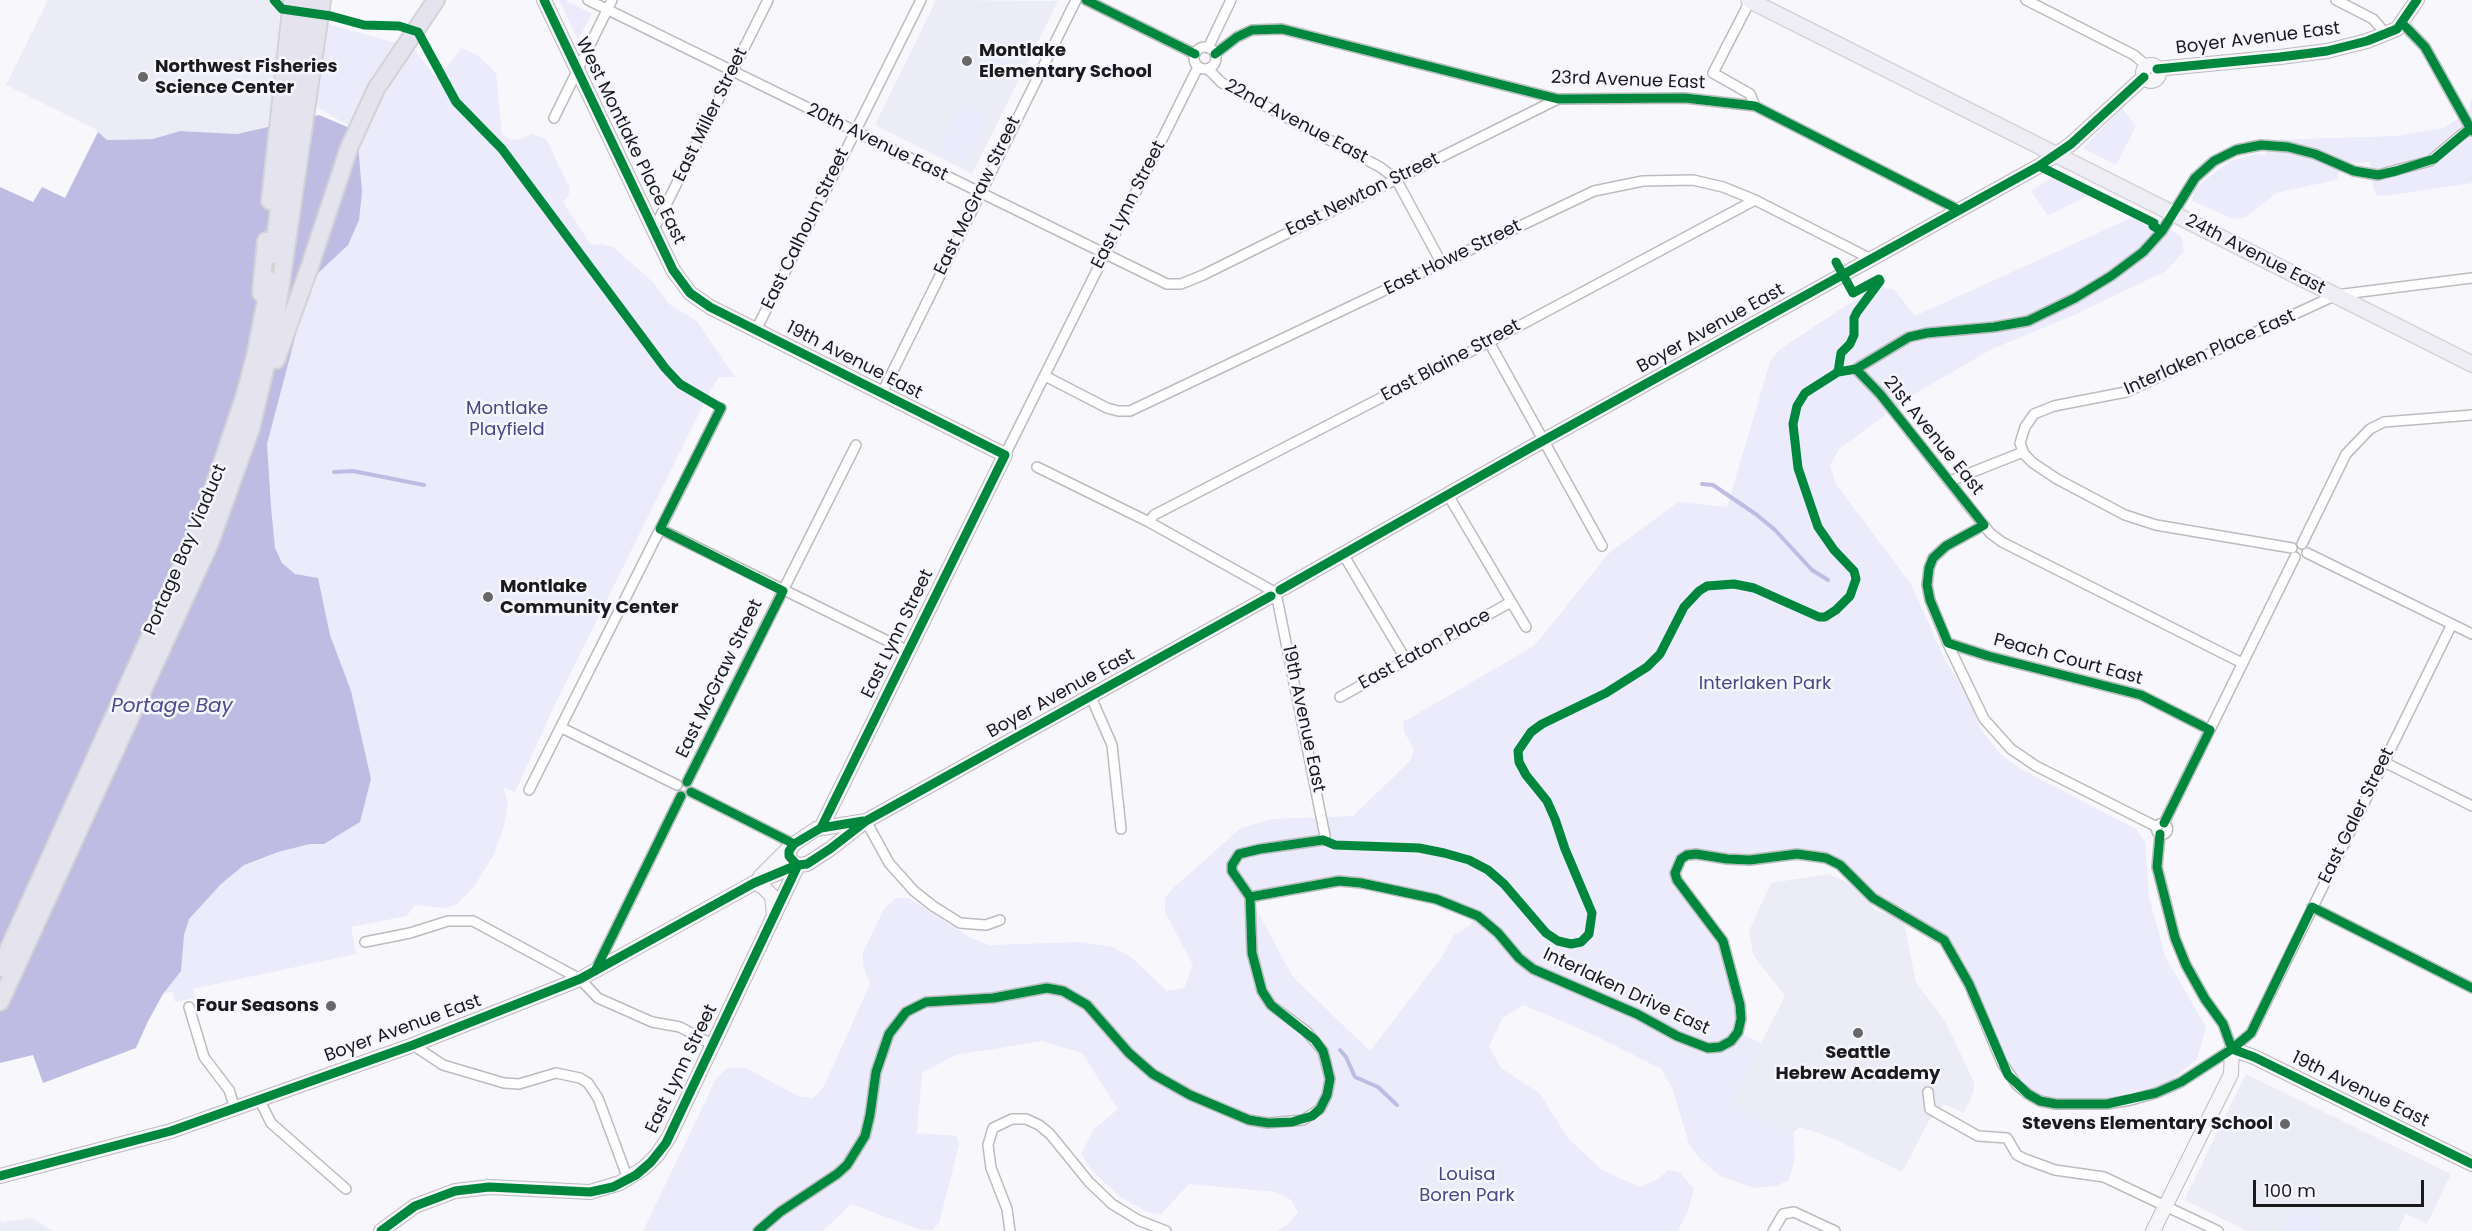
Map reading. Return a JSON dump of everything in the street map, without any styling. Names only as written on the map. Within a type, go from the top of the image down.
[{"type":"highway","points":[[255,357],[272,170],[292,0]]},
{"type":"highway","name":"Portage Bay Viaduct","points":[[0,968],[202,522],[234,432],[255,357],[269,284],[307,0]]},
{"type":"highway","points":[[251,428],[274,330],[322,0]]},
{"type":"highway","points":[[0,1002],[209,544],[309,270],[349,148],[376,89],[436,0]]},
{"type":"main road","name":"24th Avenue East","points":[[1750,0],[2472,364]]},
{"type":"street","name":"West Montlake Place East","points":[[544,0],[677,277],[690,293]]},
{"type":"street","name":"20th Avenue East","points":[[588,0],[979,194],[1167,284]]},
{"type":"street","points":[[554,118],[612,0]]},
{"type":"street","name":"East Miller Street","points":[[654,230],[768,0]]},
{"type":"street","name":"East Calhoun Street","points":[[756,330],[921,0]]},
{"type":"street","name":"East McGraw Street","points":[[882,393],[1076,0]]},
{"type":"street","points":[[1086,0],[1195,54]]},
{"type":"street","points":[[1211,51],[1200,49],[1195,54],[1194,62],[1203,68],[1215,62],[1211,51],[1231,0]]},
{"type":"street","points":[[1750,0],[1713,73],[1750,94],[1755,106]]},
{"type":"street","points":[[2026,0],[2134,55],[2149,71]]},
{"type":"street","points":[[2336,0],[2373,19],[2386,34]]},
{"type":"street","name":"Boyer Avenue East","points":[[0,1176],[164,1133],[413,1045],[580,979],[754,883],[798,865],[807,864],[866,821],[2057,154],[2149,71],[2327,51],[2397,29],[2417,0]]},
{"type":"street","points":[[2172,213],[2189,185],[2201,172],[2223,156],[2243,147],[2261,145],[2288,147],[2315,154],[2354,171],[2378,175],[2434,159],[2460,136],[2472,129],[2425,47],[2403,23]]},
{"type":"street","name":"23rd Avenue East","points":[[1211,51],[1252,30],[1282,29],[1558,99],[1684,98],[1755,106],[1959,210]]},
{"type":"street","name":"22nd Avenue East","points":[[1203,68],[1221,83],[1380,167],[1396,179],[1442,264]]},
{"type":"street","name":"East Lynn Street","points":[[822,828],[1104,254],[1203,68]]},
{"type":"street","name":"East Newton Street","points":[[1167,284],[1181,284],[1203,276],[1558,99]]},
{"type":"street","name":"East Howe Street","points":[[1045,376],[1107,408],[1130,411],[1594,191],[1643,181],[1693,180],[1723,187],[1871,259]]},
{"type":"street","name":"East Blaine Street","points":[[1149,522],[1154,515],[1755,201]]},
{"type":"street","name":"21st Avenue East","points":[[2172,213],[2162,231],[2136,259],[2057,308],[2028,321],[1917,334],[1890,346],[1856,369],[1881,394],[1984,525],[2002,543],[2242,663]]},
{"type":"street","name":"Interlaken Place East","points":[[2024,452],[2020,443],[2025,427],[2034,414],[2054,406],[2126,392],[2336,295],[2472,278]]},
{"type":"street","name":"19th Avenue East","points":[[690,293],[710,308],[1005,455]]},
{"type":"street","points":[[1489,342],[1602,546]]},
{"type":"street","points":[[529,790],[721,408]]},
{"type":"street","points":[[2302,544],[2346,454],[2370,429],[2384,422],[2472,415]]},
{"type":"street","name":"East McGraw Street","points":[[687,782],[856,445]]},
{"type":"street","points":[[1950,481],[2024,452],[2033,463],[2057,479],[2125,515],[2156,525],[2294,553],[2301,559],[2307,553]]},
{"type":"street","points":[[1037,467],[1149,522],[1275,594]]},
{"type":"street","points":[[1448,495],[1526,627]]},
{"type":"street","points":[[1984,525],[1946,546],[1934,558],[1929,568],[1927,585],[1930,600],[1984,719],[1995,734],[2011,749],[2036,766],[2160,828]]},
{"type":"street","points":[[660,529],[908,651]]},
{"type":"street","points":[[2153,1231],[2230,1074],[2232,1049],[2223,1024],[2205,999],[2186,965],[2175,938],[2157,867],[2160,828],[2242,663],[2294,553],[2296,544],[2306,547],[2307,553]]},
{"type":"street","points":[[2307,553],[2472,634]]},
{"type":"street","points":[[1343,554],[1406,660]]},
{"type":"street","name":"19th Avenue East","points":[[1250,897],[1232,872],[1232,865],[1239,854],[1323,840],[1325,827],[1275,594]]},
{"type":"street","name":"East Eaton Place","points":[[1340,697],[1511,602]]},
{"type":"street","name":"East Galer Street","points":[[2232,1049],[2251,1033],[2452,624]]},
{"type":"street","name":"Peach Court East","points":[[1948,642],[1988,656],[2141,695],[2210,729]]},
{"type":"street","points":[[1091,697],[1112,745],[1122,829]]},
{"type":"street","points":[[562,728],[677,785]]},
{"type":"street","points":[[2384,762],[2472,806]]},
{"type":"street","points":[[677,785],[687,782],[691,787],[691,792]]},
{"type":"street","points":[[677,785],[676,791],[681,796],[687,796],[691,792]]},
{"type":"street","points":[[691,792],[793,844],[789,856],[798,865]]},
{"type":"street","points":[[595,971],[681,796]]},
{"type":"street","points":[[866,821],[889,863],[914,891],[933,906],[960,923],[986,925],[1000,920]]},
{"type":"street","name":"Boyer Avenue East","points":[[754,883],[793,844],[822,828],[866,821]]},
{"type":"street","points":[[822,828],[833,833],[835,842],[833,846]]},
{"type":"street","name":"Interlaken Drive East","points":[[1250,897],[1339,881],[1361,883],[1436,900],[1478,916],[1533,969],[1637,1014],[1694,1044],[1708,1048],[1720,1047],[1731,1041],[1738,1032],[1741,1019],[1735,981],[1723,941],[1684,892],[1675,873],[1677,866],[1687,855],[1696,854],[1710,858],[1750,860],[1797,854],[1811,855],[1826,858],[1840,865],[1873,898],[1944,940],[1969,984],[2008,1075],[2028,1094],[2040,1101],[2055,1104],[2107,1104],[2156,1093],[2181,1083],[2232,1049]]},
{"type":"street","name":"East Lynn Street","points":[[381,1231],[416,1205],[455,1191],[489,1187],[582,1193],[605,1189],[628,1179],[651,1162],[666,1143],[798,865]]},
{"type":"street","points":[[754,883],[762,886],[772,896],[775,907],[773,921]]},
{"type":"street","points":[[758,1231],[780,1212],[847,1165],[864,1136],[870,1115],[876,1072],[889,1034],[906,1012],[926,1002],[993,998],[1047,988],[1063,991],[1087,1005],[1129,1053],[1153,1074],[1190,1095],[1249,1120],[1268,1123],[1292,1122],[1312,1116],[1320,1109],[1327,1095],[1330,1079],[1323,1051],[1316,1040],[1271,1005],[1262,992],[1252,953],[1250,897]]},
{"type":"street","points":[[2312,908],[2472,988]]},
{"type":"street","points":[[365,942],[410,933],[448,921],[473,921],[580,979],[598,998],[652,1022],[680,1027],[713,1045]]},
{"type":"street","points":[[189,1007],[204,1057],[229,1090],[235,1108]]},
{"type":"street","points":[[413,1045],[443,1065],[504,1083],[519,1084],[556,1073],[580,1077],[588,1083],[598,1098],[628,1179]]},
{"type":"street","name":"19th Avenue East","points":[[2232,1049],[2254,1057],[2472,1164]]},
{"type":"street","points":[[1928,1092],[1930,1108],[1978,1136],[2007,1138],[2017,1155],[2025,1159],[2055,1170],[2104,1177],[2218,1231]]},
{"type":"street","points":[[259,1100],[271,1123],[346,1189]]},
{"type":"street","points":[[1010,1231],[1007,1209],[991,1168],[988,1145],[990,1134],[999,1124],[1019,1119],[1033,1121],[1045,1129],[1089,1182],[1113,1204],[1138,1220],[1166,1231]]},
{"type":"street","points":[[1773,1231],[1783,1214],[1790,1212],[1799,1213],[1835,1231]]},
{"type":"shaded area","name":"Northwest Fisheries Science Center","points":[[48,0],[272,0],[280,10],[271,125],[237,134],[180,131],[153,139],[107,140],[95,129],[6,85]]},
{"type":"shaded area","name":"Montlake Elementary School","points":[[936,0],[1058,1],[972,174],[878,127],[876,123]]},
{"type":"shaded area","name":"Seattle Hebrew Academy","points":[[1828,874],[1854,885],[1875,910],[1903,919],[1916,982],[1946,1023],[1975,1084],[1964,1113],[1944,1104],[1940,1112],[1930,1119],[1902,1172],[1830,1137],[1800,1127],[1793,1133],[1731,1101],[1785,996],[1753,955],[1749,931],[1771,883]]},
{"type":"shaded area","name":"Stevens Elementary School","points":[[2246,1074],[2451,1174],[2427,1224],[2406,1214],[2398,1231],[2247,1231],[2184,1200]]},
{"type":"shaded area","points":[[32,1218],[53,1231],[0,1231],[0,1219],[2,1222]]},
{"type":"green space","points":[[559,0],[565,0],[592,14],[578,40]]},
{"type":"green space","name":"Montlake Playfield","points":[[328,24],[412,47],[442,85],[446,69],[461,48],[477,55],[496,73],[502,134],[511,140],[532,134],[546,139],[570,188],[568,197],[563,202],[591,245],[600,244],[613,247],[654,283],[669,304],[697,321],[735,377],[719,377],[710,391],[551,713],[515,792],[504,788],[508,804],[503,830],[492,858],[473,888],[456,905],[444,908],[415,905],[407,916],[351,927],[356,954],[193,989],[195,998],[175,1002],[173,992],[163,994],[142,1034],[0,1037],[352,128],[316,106]]},
{"type":"green space","points":[[985,40],[1009,48],[1011,52],[1012,68],[999,87],[991,79],[983,45]]},
{"type":"green space","points":[[2472,98],[2472,183],[2384,196],[2376,195],[2370,162],[2343,163],[2336,180],[2276,193],[2246,217],[2234,219],[2192,201],[2195,188],[2230,161],[2256,154],[2265,156],[2269,140],[2395,136],[2444,128],[2468,112]]},
{"type":"green space","points":[[961,102],[988,115],[965,165],[938,152]]},
{"type":"green space","points":[[2122,108],[2136,126],[2116,165],[2083,148]]},
{"type":"green space","points":[[2056,175],[2091,194],[2048,216],[2031,191]]},
{"type":"green space","name":"Interlaken Park","points":[[2133,217],[2172,230],[2182,237],[2184,251],[2166,271],[2072,316],[1992,349],[1911,396],[1839,449],[1830,466],[1836,484],[1911,584],[1945,660],[1969,697],[1980,728],[2000,754],[2021,769],[2136,829],[2145,842],[2149,897],[2165,956],[2206,1027],[2197,1059],[2156,1093],[2131,1100],[2056,1104],[2017,1085],[1951,949],[1884,905],[1826,858],[1687,855],[1675,873],[1717,931],[1735,981],[1738,1032],[1761,1043],[1731,1101],[1793,1133],[1795,1157],[1789,1180],[1776,1186],[1754,1188],[1720,1176],[1698,1157],[1689,1144],[1672,1087],[1661,1069],[1592,1034],[1523,1005],[1503,1018],[1489,1046],[1501,1068],[1539,1093],[1568,1138],[1602,1170],[1640,1187],[1658,1179],[1668,1170],[1679,1172],[1694,1189],[1688,1211],[1678,1231],[1277,1231],[1288,1224],[1298,1212],[1291,1200],[1276,1192],[1189,1184],[1161,1214],[1147,1212],[1119,1196],[1092,1171],[1081,1154],[1094,1129],[1118,1109],[1082,1053],[1042,1041],[956,1055],[922,1073],[917,1133],[957,1136],[959,1145],[939,1223],[933,1230],[921,1230],[851,1204],[823,1231],[643,1231],[716,1079],[727,1068],[746,1068],[798,1096],[813,1098],[824,1086],[870,984],[863,965],[863,952],[884,909],[896,898],[909,898],[969,937],[989,945],[1081,942],[1113,947],[1131,957],[1167,991],[1184,988],[1193,965],[1165,912],[1165,898],[1173,888],[1241,828],[1272,819],[1353,816],[1410,761],[1414,749],[1404,732],[1403,722],[1534,646],[1609,553],[1678,502],[1727,507],[1770,362],[1780,349],[1873,288],[1894,289],[1915,316]],"holes":[[[1339,881],[1436,899],[1478,916],[1469,926],[1454,935],[1439,961],[1370,1051],[1293,977],[1250,897]]]},
{"type":"green space","points":[[2297,1200],[2326,1215],[2318,1231],[2282,1231]]},
{"type":"water","name":"Portage Bay","points":[[319,115],[357,131],[362,192],[359,220],[348,245],[314,277],[308,288],[267,444],[275,548],[282,563],[295,574],[318,578],[330,635],[351,691],[371,779],[360,822],[324,844],[310,844],[278,852],[244,865],[221,884],[189,919],[184,935],[181,971],[163,994],[136,1048],[43,1083],[33,1055],[0,1063],[0,187],[33,202],[42,187],[65,198],[98,132],[107,140],[153,139],[180,131],[237,134]]},
{"type":"waterway","points":[[334,472],[353,471],[424,485]]},
{"type":"waterway","points":[[1702,484],[1713,485],[1757,515],[1775,530],[1812,570],[1828,580]]},
{"type":"waterway","points":[[1340,1050],[1346,1057],[1355,1077],[1378,1087],[1397,1105]]},
{"type":"cycle path","points":[[274,0],[282,9],[331,16],[364,25],[399,26],[418,32],[456,102],[502,149],[665,368],[680,384],[721,408],[660,529],[783,591],[687,782]]},
{"type":"cycle path","points":[[544,0],[673,270],[690,293],[710,307],[1005,455],[821,828]]},
{"type":"cycle path","points":[[1086,0],[1195,54]]},
{"type":"cycle path","points":[[2157,69],[2327,51],[2367,41],[2397,29],[2417,0]]},
{"type":"cycle path","points":[[2402,23],[2425,47],[2472,131]]},
{"type":"cycle path","points":[[1215,54],[1237,37],[1252,30],[1282,29],[1558,99],[1685,98],[1755,106],[1959,210]]},
{"type":"cycle path","points":[[1280,590],[1530,448],[2039,166],[2071,144],[2144,77]]},
{"type":"cycle path","points":[[758,1231],[780,1212],[847,1165],[865,1136],[876,1072],[889,1034],[906,1012],[926,1002],[993,998],[1047,988],[1063,991],[1087,1005],[1129,1053],[1153,1074],[1190,1095],[1249,1120],[1268,1123],[1292,1122],[1312,1116],[1320,1109],[1327,1095],[1330,1079],[1323,1051],[1315,1040],[1271,1005],[1262,991],[1252,953],[1250,897],[1232,871],[1232,865],[1239,854],[1323,840],[1335,845],[1419,848],[1444,853],[1469,860],[1488,870],[1504,884],[1546,933],[1558,941],[1571,944],[1581,942],[1589,934],[1592,913],[1547,801],[1526,775],[1519,762],[1518,751],[1531,732],[1542,724],[1606,693],[1647,667],[1660,654],[1684,607],[1707,586],[1734,584],[1754,588],[1819,617],[1825,617],[1836,610],[1850,596],[1856,579],[1854,571],[1834,550],[1818,527],[1798,468],[1793,424],[1797,406],[1805,393],[1838,372],[1856,369],[1909,337],[2028,321],[2075,298],[2111,276],[2143,252],[2162,231],[2195,178],[2214,161],[2236,150],[2261,145],[2288,147],[2315,154],[2354,171],[2378,175],[2434,159],[2472,127]]},
{"type":"cycle path","points":[[2039,166],[2154,223],[2153,226],[2162,231]]},
{"type":"cycle path","points":[[1836,262],[1853,293],[1879,279],[1880,281],[1854,318],[1854,335],[1850,344],[1841,353],[1838,372]]},
{"type":"cycle path","points":[[1856,369],[1880,394],[1984,525],[1946,546],[1933,558],[1929,568],[1927,585],[1930,600],[1948,643],[1988,656],[2141,695],[2210,730],[2164,823]]},
{"type":"cycle path","points":[[381,1231],[415,1206],[455,1191],[489,1187],[590,1192],[613,1187],[636,1175],[651,1162],[666,1143],[798,865],[807,864],[866,821],[1271,596]]},
{"type":"cycle path","points":[[691,792],[794,844]]},
{"type":"cycle path","points":[[595,971],[681,796]]},
{"type":"cycle path","points":[[797,865],[789,856],[789,851],[794,844],[821,828],[863,821]]},
{"type":"cycle path","points":[[2160,834],[2157,867],[2175,938],[2186,965],[2205,999],[2223,1024],[2232,1049]]},
{"type":"cycle path","points":[[1250,897],[1339,881],[1361,883],[1436,899],[1478,916],[1533,969],[1637,1014],[1677,1036],[1708,1048],[1720,1047],[1731,1041],[1738,1032],[1741,1019],[1740,1005],[1723,941],[1677,880],[1675,873],[1681,859],[1687,855],[1696,854],[1750,860],[1797,854],[1826,858],[1840,865],[1873,898],[1944,940],[1969,984],[2008,1075],[2028,1094],[2040,1101],[2056,1104],[2107,1104],[2156,1093],[2181,1082],[2232,1049],[2251,1033],[2312,907],[2472,988]]},
{"type":"cycle path","points":[[0,1176],[171,1131],[413,1045],[580,979],[754,883],[797,865]]},
{"type":"cycle path","points":[[2232,1049],[2254,1057],[2472,1164]]},
{"type":"place","name":"Montlake Elementary School","points":[[967,61]]},
{"type":"place","name":"Northwest Fisheries Science Center","points":[[143,77]]},
{"type":"place","name":"Montlake Community Center","points":[[488,597]]},
{"type":"place","name":"Four Seasons","points":[[331,1006]]},
{"type":"place","name":"Seattle Hebrew Academy","points":[[1858,1033]]},
{"type":"place","name":"Stevens Elementary School","points":[[2285,1124]]},
{"type":"park label","name":"Louisa Boren Park","points":[[1467,1185]]}]
